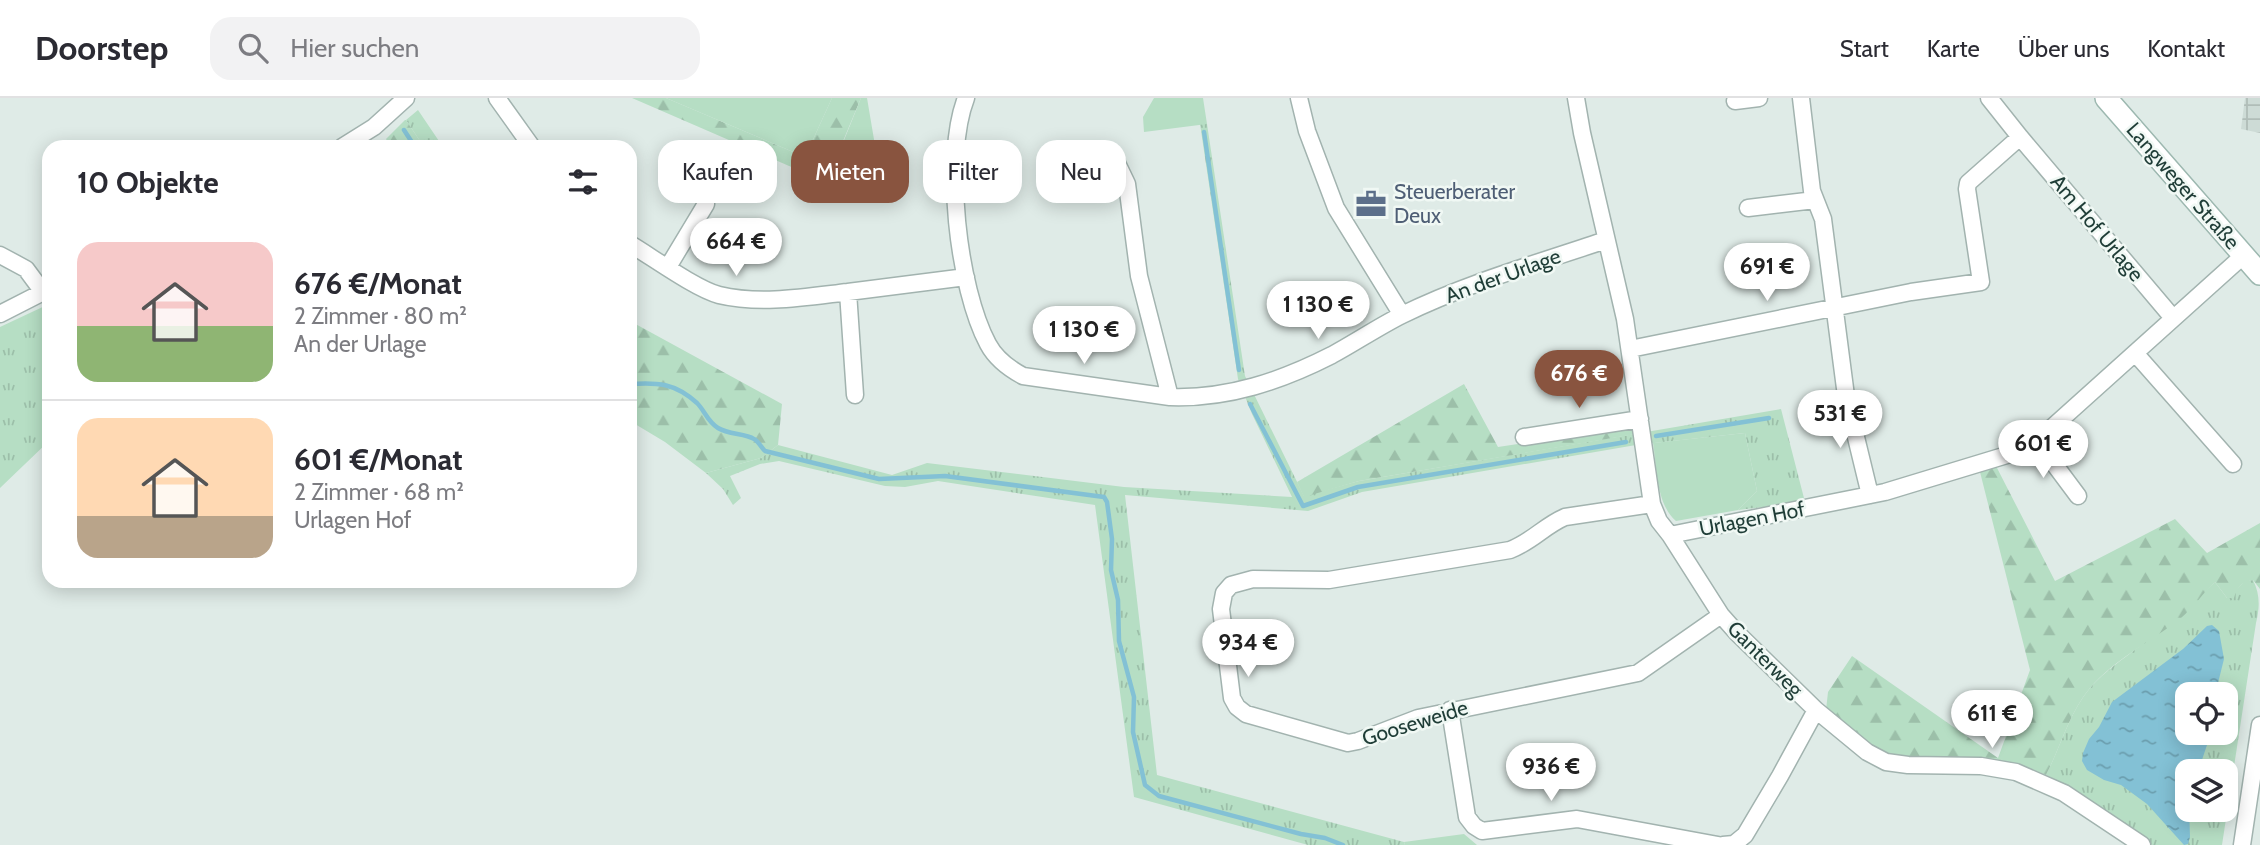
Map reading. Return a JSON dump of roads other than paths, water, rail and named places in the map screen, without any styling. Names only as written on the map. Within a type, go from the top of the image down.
[{"type":"street","points":[[353,140],[374,127],[406,98]]},
{"type":"street","points":[[497,98],[526,140]]},
{"type":"street","name":"An der Urlage","points":[[966,98],[956,140],[955,169],[956,206],[966,277],[988,343],[1008,368],[1023,376],[1170,397],[1193,397],[1242,390],[1290,376],[1402,315],[1473,285],[1606,240]]},
{"type":"street","points":[[1299,98],[1307,131],[1336,208],[1402,315]]},
{"type":"street","points":[[1576,98],[1630,349],[1652,504]]},
{"type":"street","points":[[1735,101],[1759,98]]},
{"type":"street","points":[[1801,98],[1815,200],[1824,219],[1846,396],[1870,495]]},
{"type":"street","name":"Am Hof Urlage","points":[[1989,98],[2173,318]]},
{"type":"street","name":"Langweger Straße","points":[[2106,98],[2260,274]]},
{"type":"street","points":[[1630,349],[1910,292],[1981,282],[1968,183],[2021,138]]},
{"type":"street","points":[[1126,182],[1139,276],[1170,397]]},
{"type":"street","points":[[1748,208],[1815,200]]},
{"type":"street","points":[[668,267],[706,204]]},
{"type":"street","points":[[637,248],[718,295],[789,299],[966,277]]},
{"type":"street","points":[[0,255],[26,269],[42,286]]},
{"type":"street","name":"Urlagen Hof","points":[[1652,504],[1659,521],[1670,535],[1870,495],[2020,451],[2037,441],[2244,255]]},
{"type":"street","points":[[0,314],[42,292]]},
{"type":"street","points":[[848,292],[855,395]]},
{"type":"street","points":[[2135,353],[2234,464]]},
{"type":"street","points":[[1524,437],[1640,419]]},
{"type":"street","points":[[2037,441],[2078,496]]},
{"type":"street","name":"Gooseweide","points":[[1652,504],[1565,517],[1527,544],[1510,550],[1329,580],[1253,579],[1231,585],[1224,593],[1221,609],[1232,698],[1237,707],[1247,714],[1348,743],[1418,718],[1450,710],[1638,673],[1721,615]]},
{"type":"street","name":"Ganterweg","points":[[1450,710],[1467,817],[1482,831],[1577,819],[1721,845],[1734,844],[1745,835],[1816,710],[1775,672],[1721,615],[1670,535]]},
{"type":"street","points":[[1816,710],[1867,752],[1886,762],[1981,766],[2016,772],[2064,793],[2142,845]]},
{"type":"street","points":[[2242,845],[2260,725]]},
{"type":"water","points":[[2212,625],[2219,631],[2224,659],[2218,682],[2175,682],[2175,745],[2207,745],[2202,759],[2175,759],[2175,822],[2190,822],[2190,837],[2188,844],[2184,845],[2147,804],[2121,785],[2104,780],[2087,770],[2082,761],[2089,739],[2099,727],[2112,702],[2183,649],[2207,626]]},
{"type":"waterway","points":[[404,130],[410,140]]},
{"type":"waterway","points":[[1204,132],[1239,370]]},
{"type":"waterway","points":[[637,384],[665,385],[681,391],[697,403],[718,428],[750,437],[765,451],[879,479],[945,476],[1104,497],[1112,539],[1111,570],[1118,600],[1119,641],[1134,697],[1133,732],[1145,785],[1159,796],[1325,838],[1343,845]]},
{"type":"waterway","points":[[1250,404],[1303,506],[1358,487],[1626,442]]},
{"type":"waterway","points":[[1656,436],[1769,418]]},
{"type":"place","name":"Steuerberater Deux","points":[[1371,204]]}]
